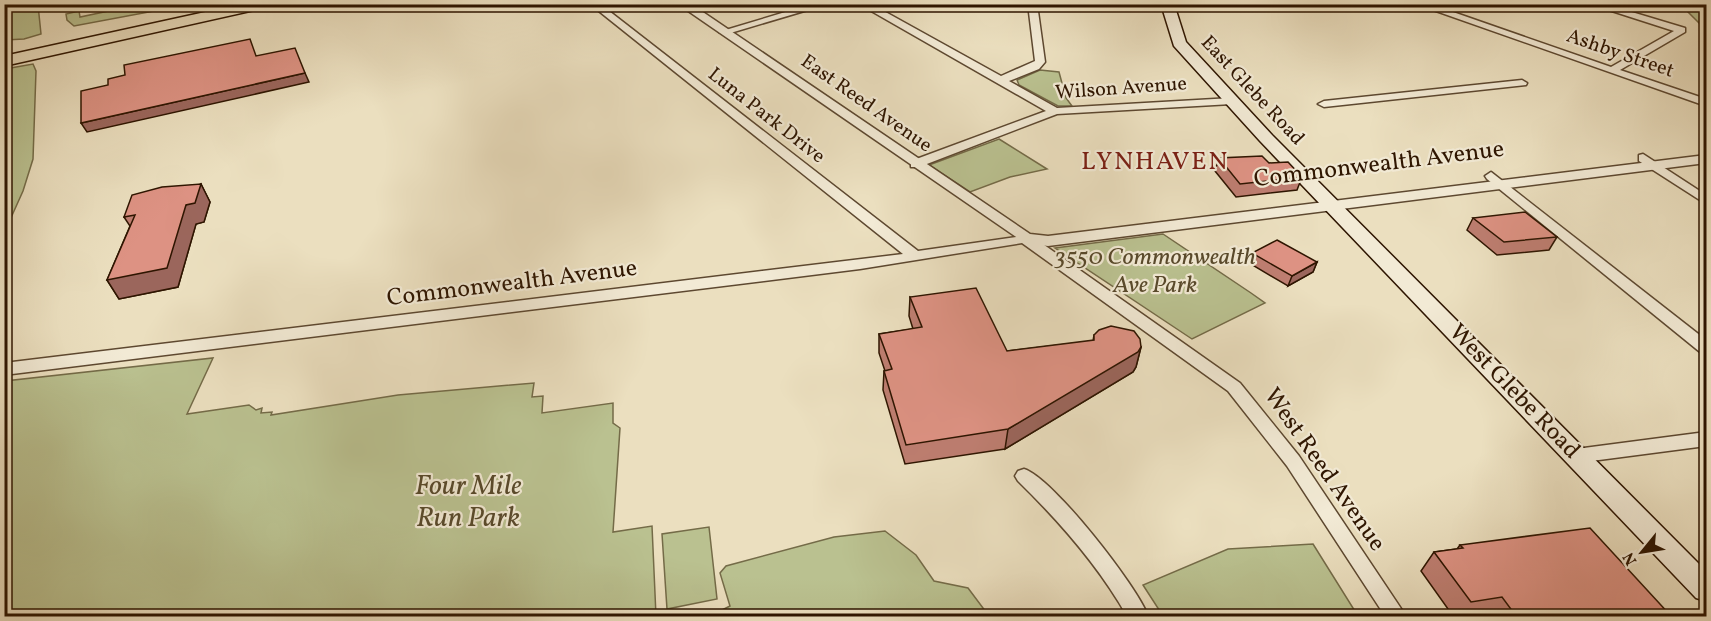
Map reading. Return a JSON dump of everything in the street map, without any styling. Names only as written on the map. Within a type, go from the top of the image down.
[{"type":"highway","points":[[4,50],[219,4]]},
{"type":"highway","points":[[4,61],[264,4]]},
{"type":"main road","name":"East Glebe Road","points":[[1167,4],[1179,43],[1326,200]]},
{"type":"main road","name":"West Glebe Road","points":[[1326,200],[1707,589]]},
{"type":"street","name":"Luna Park Drive","points":[[594,4],[916,256]]},
{"type":"street","name":"East Reed Avenue","points":[[683,4],[1025,238]]},
{"type":"street","points":[[724,32],[824,4]]},
{"type":"street","points":[[863,4],[1055,111]]},
{"type":"street","points":[[1001,80],[1035,67],[1040,62],[1032,4]]},
{"type":"street","name":"Ashby Street","points":[[1420,4],[1707,103]]},
{"type":"street","points":[[1594,4],[1682,30],[1612,70]]},
{"type":"street","points":[[1324,104],[1522,83]]},
{"type":"street","name":"Wilson Avenue","points":[[915,164],[1055,111],[1232,101]]},
{"type":"street","name":"Commonwealth Avenue","points":[[1648,162],[1707,150]]},
{"type":"street","name":"Commonwealth Avenue","points":[[4,369],[916,256],[1025,238],[1048,241],[1326,200],[1648,162],[1707,159]]},
{"type":"street","points":[[1648,162],[1707,200]]},
{"type":"street","points":[[1496,180],[1707,348]]},
{"type":"street","name":"West Reed Avenue","points":[[1025,238],[1234,387],[1293,461],[1396,616]]},
{"type":"street","points":[[1576,456],[1707,440]]},
{"type":"street","points":[[1024,476],[1076,525],[1120,584],[1138,616]]},
{"type":"green space","points":[[4,5],[38,5],[41,34],[24,39],[5,40]]},
{"type":"green space","points":[[137,5],[186,5],[74,26],[67,20],[66,14],[79,11],[80,17]]},
{"type":"green space","points":[[1681,5],[1706,5],[1706,30]]},
{"type":"green space","points":[[33,64],[36,71],[33,159],[23,191],[5,231],[5,69]]},
{"type":"green space","points":[[1040,70],[1059,72],[1066,98],[1072,106],[1058,106],[1019,85],[1017,80]]},
{"type":"green space","points":[[999,139],[1047,169],[1010,177],[970,192],[929,165]]},
{"type":"green space","name":"3550 Commonwealth Ave Park","points":[[1163,234],[1265,303],[1192,339],[1055,248]]},
{"type":"green space","name":"Four Mile Run Park","points":[[213,358],[187,414],[249,405],[256,410],[262,408],[261,413],[272,412],[271,415],[398,395],[534,383],[532,397],[543,396],[542,413],[613,403],[613,423],[620,428],[613,532],[652,526],[656,616],[5,616],[5,381]]},
{"type":"green space","points":[[709,527],[717,599],[667,609],[662,534]]},
{"type":"green space","points":[[885,531],[916,555],[934,581],[968,588],[989,616],[710,616],[730,606],[720,573],[726,566],[834,537]]},
{"type":"green space","points":[[1313,544],[1358,616],[1163,616],[1143,585],[1228,549]]},
{"type":"building","points":[[250,39],[256,56],[295,48],[305,73],[81,123],[81,91],[108,85],[108,79],[125,75],[124,65]]},
{"type":"building","points":[[1262,156],[1269,163],[1288,162],[1302,177],[1240,184],[1219,158]]},
{"type":"building","points":[[201,184],[195,203],[186,205],[167,268],[107,280],[135,215],[124,217],[132,195],[162,187]]},
{"type":"building","points":[[1525,212],[1557,237],[1504,242],[1473,218]]},
{"type":"building","points":[[1277,240],[1317,262],[1292,276],[1252,253]]},
{"type":"building","points":[[976,288],[1007,351],[1094,340],[1094,335],[1099,330],[1111,326],[1134,331],[1140,339],[1141,347],[1138,352],[1008,429],[906,445],[884,371],[892,369],[879,334],[922,327],[910,297]]},
{"type":"building","points":[[1590,528],[1671,616],[1516,616],[1502,597],[1471,602],[1434,552],[1463,548],[1460,545]]},
{"type":"district","name":"LYNHAVEN","points":[[1155,162]]}]
